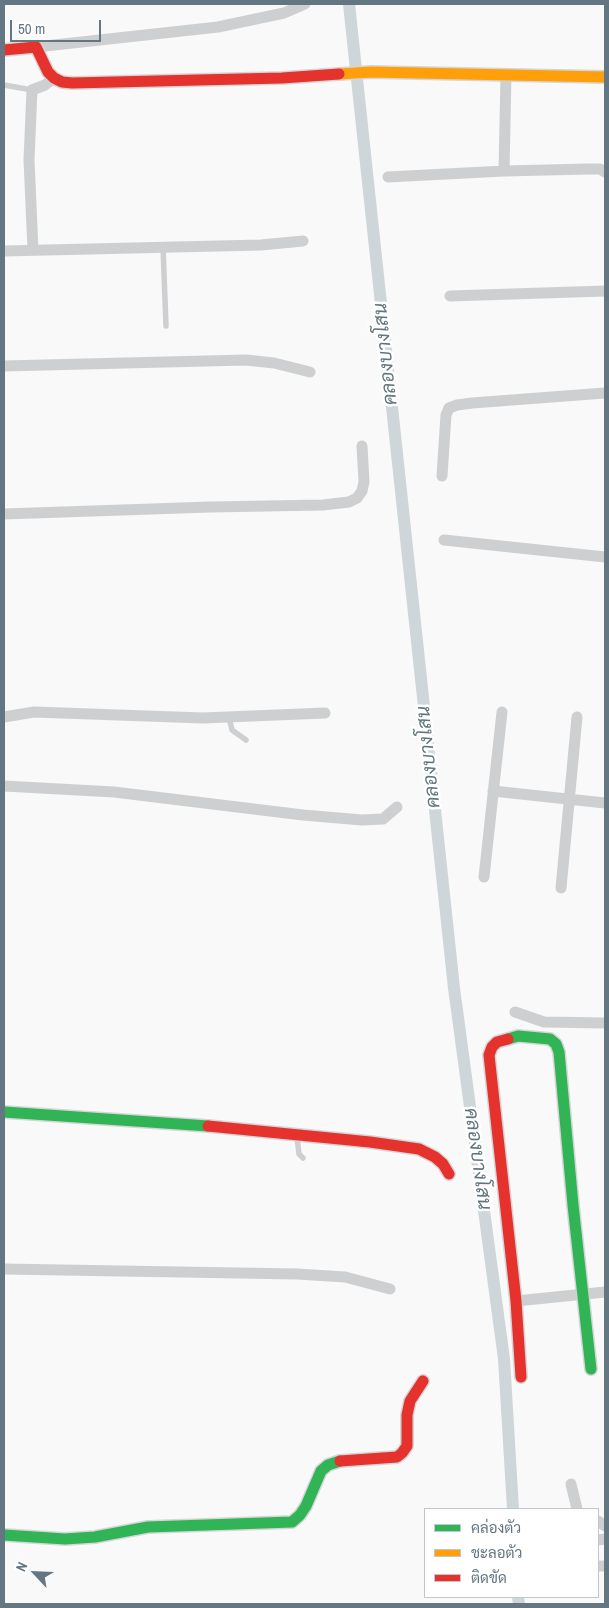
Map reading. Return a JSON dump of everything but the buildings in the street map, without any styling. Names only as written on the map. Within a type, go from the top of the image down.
[{"type":"street","points":[[4,50],[218,27],[284,13],[305,4]]},
{"type":"street","points":[[36,47],[48,72],[62,82],[72,83],[282,78],[332,73],[371,72],[605,77]]},
{"type":"street","points":[[504,171],[506,75]]},
{"type":"street","points":[[32,250],[29,160],[32,90],[54,78]]},
{"type":"street","points":[[388,178],[504,171],[589,169],[605,172]]},
{"type":"street","points":[[4,251],[262,245],[303,241]]},
{"type":"street","points":[[450,296],[605,291]]},
{"type":"street","points":[[4,366],[246,360],[274,363],[310,372]]},
{"type":"street","points":[[442,476],[446,415],[450,408],[457,404],[605,393]]},
{"type":"street","points":[[4,514],[210,506],[323,505],[349,502],[357,498],[362,491],[364,482],[362,446]]},
{"type":"street","points":[[444,540],[605,557]]},
{"type":"street","points":[[4,717],[34,712],[203,718],[325,713]]},
{"type":"street","points":[[484,877],[502,712]]},
{"type":"street","points":[[561,888],[578,717]]},
{"type":"street","points":[[4,786],[114,792],[303,815],[362,820],[383,819],[397,806]]},
{"type":"street","points":[[493,791],[605,802]]},
{"type":"street","points":[[515,1012],[544,1022],[605,1023]]},
{"type":"street","points":[[521,1377],[516,1301],[490,1055],[492,1047],[498,1042],[518,1036],[550,1038],[556,1044],[559,1052],[591,1369]]},
{"type":"street","points":[[4,1112],[185,1124],[370,1142],[419,1149],[435,1156],[444,1164],[449,1174]]},
{"type":"street","points":[[4,1269],[297,1274],[345,1277],[390,1288]]},
{"type":"street","points":[[516,1301],[605,1292]]},
{"type":"street","points":[[4,1535],[65,1539],[95,1537],[148,1527],[284,1524],[292,1522],[306,1506],[321,1472],[328,1464],[337,1461],[397,1457],[402,1453],[407,1446],[407,1415],[410,1402],[423,1381]]},
{"type":"street","points":[[571,1484],[577,1508]]},
{"type":"lane","points":[[4,85],[32,90]]},
{"type":"lane","points":[[163,248],[166,326]]},
{"type":"lane","points":[[229,717],[232,730],[246,740]]},
{"type":"lane","points":[[296,1135],[299,1154],[303,1158]]},
{"type":"waterway","name":"คลองบางโสน","points":[[349,4],[454,988],[504,1359],[513,1508]]},
{"type":"waterway","name":"คลองบางโสน","points":[[518,1598],[519,1604]]},
{"type":"traffic: fast","points":[[508,1039],[518,1036],[550,1039],[556,1044],[559,1052],[591,1369]]},
{"type":"traffic: fast","points":[[4,1112],[208,1126]]},
{"type":"traffic: fast","points":[[4,1535],[65,1539],[95,1537],[148,1527],[292,1522],[306,1506],[321,1471],[328,1465],[340,1461]]},
{"type":"traffic: slow","points":[[339,74],[371,72],[605,77]]},
{"type":"traffic: jam","points":[[4,50],[36,47],[48,72],[62,82],[72,83],[282,78],[339,74]]},
{"type":"traffic: jam","points":[[508,1039],[497,1042],[492,1047],[489,1055],[516,1301],[521,1377]]},
{"type":"traffic: jam","points":[[208,1126],[370,1142],[419,1149],[435,1157],[443,1164],[449,1174]]},
{"type":"traffic: jam","points":[[340,1461],[397,1457],[402,1453],[407,1446],[407,1415],[410,1401],[423,1381]]}]
